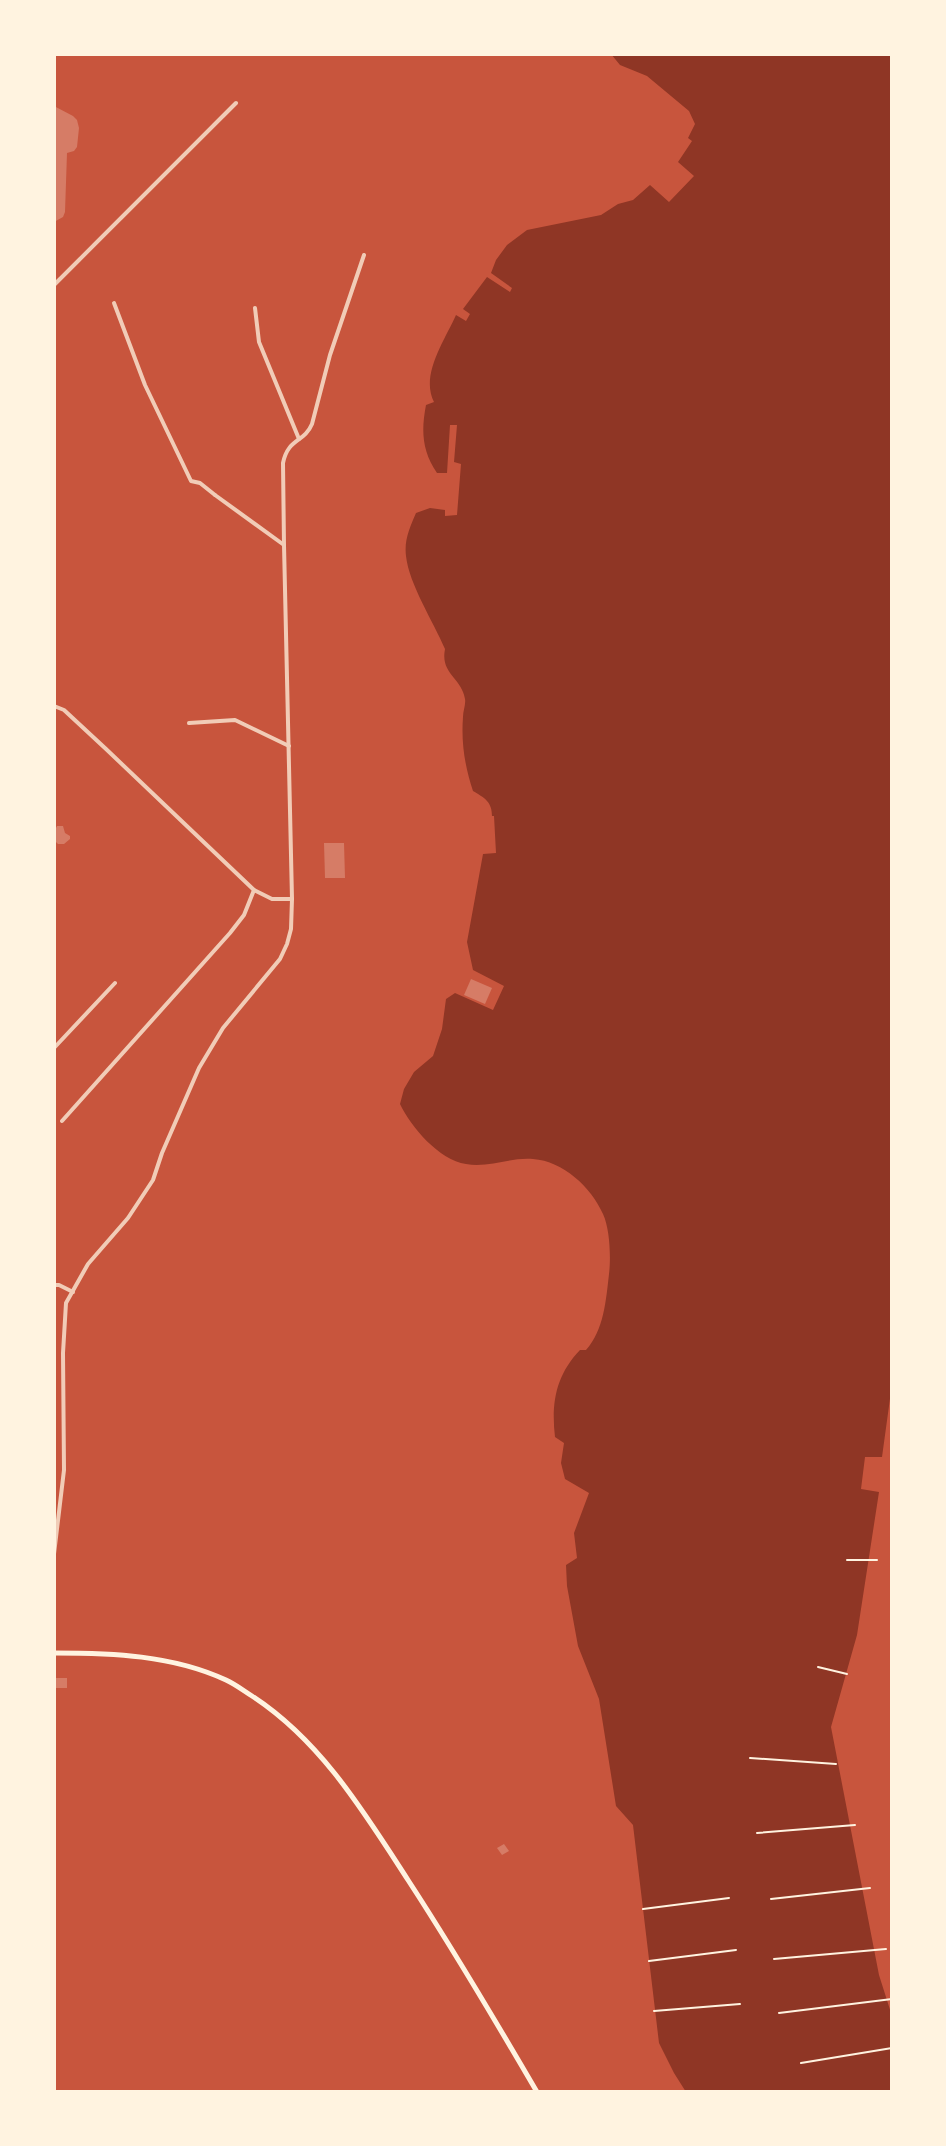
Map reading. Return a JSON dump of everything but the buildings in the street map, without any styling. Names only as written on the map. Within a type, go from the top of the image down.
[{"type":"main road","points":[[54,1653],[111,1653],[172,1662],[227,1680],[287,1723],[344,1783],[372,1824],[461,1961],[537,2092]]},
{"type":"street","points":[[54,285],[236,103]]},
{"type":"street","points":[[54,1554],[64,1470],[63,1353],[66,1303],[88,1264],[128,1218],[153,1180],[199,1068],[223,1028],[280,959],[291,929],[283,463],[291,444],[309,432],[330,355],[364,255]]},
{"type":"street","points":[[114,303],[145,385],[191,481],[200,483],[284,545]]},
{"type":"street","points":[[255,308],[259,342],[299,439]]},
{"type":"street","points":[[54,706],[64,710],[254,890],[272,899],[292,899]]},
{"type":"street","points":[[189,723],[235,720],[289,746]]},
{"type":"street","points":[[62,1121],[230,933],[244,915],[254,890]]},
{"type":"street","points":[[54,1048],[115,983]]},
{"type":"street","points":[[54,1285],[73,1292]]},
{"type":"path","points":[[847,1560],[877,1560]]},
{"type":"path","points":[[818,1667],[847,1674]]},
{"type":"path","points":[[750,1758],[836,1764]]},
{"type":"path","points":[[757,1833],[855,1825]]},
{"type":"path","points":[[771,1899],[870,1888]]},
{"type":"path","points":[[643,1909],[729,1898]]},
{"type":"path","points":[[774,1959],[886,1949]]},
{"type":"path","points":[[649,1961],[736,1950]]},
{"type":"path","points":[[779,2013],[892,1999]]},
{"type":"path","points":[[654,2011],[740,2004]]},
{"type":"path","points":[[801,2063],[892,2048]]},
{"type":"shaded area","points":[[611,54],[892,54],[892,1384],[882,1457],[865,1457],[861,1489],[879,1492],[857,1635],[831,1727],[879,1975],[892,2016],[892,2092],[686,2092],[659,2043],[633,1825],[616,1806],[599,1699],[578,1646],[567,1586],[566,1565],[577,1558],[574,1533],[589,1493],[565,1479],[561,1463],[564,1443],[555,1437],[554,1425],[560,1380],[580,1350],[586,1350],[592,1342],[603,1314],[610,1260],[605,1220],[591,1194],[565,1170],[533,1159],[483,1165],[456,1161],[427,1141],[400,1104],[414,1072],[433,1056],[442,1029],[446,999],[455,993],[493,1010],[504,986],[473,970],[467,942],[483,854],[496,853],[494,816],[487,801],[473,791],[463,746],[463,692],[448,670],[445,649],[416,590],[406,556],[407,539],[416,513],[430,508],[445,510],[445,516],[457,515],[461,464],[454,462],[457,425],[450,425],[447,473],[437,473],[428,457],[424,440],[426,405],[434,402],[430,392],[432,369],[456,315],[466,321],[470,314],[463,309],[487,277],[510,292],[512,288],[491,273],[507,245],[527,230],[601,215],[618,204],[633,200],[650,185],[669,202],[694,176],[678,162],[692,141],[688,138],[695,124],[689,111],[647,76],[620,65]]}]
